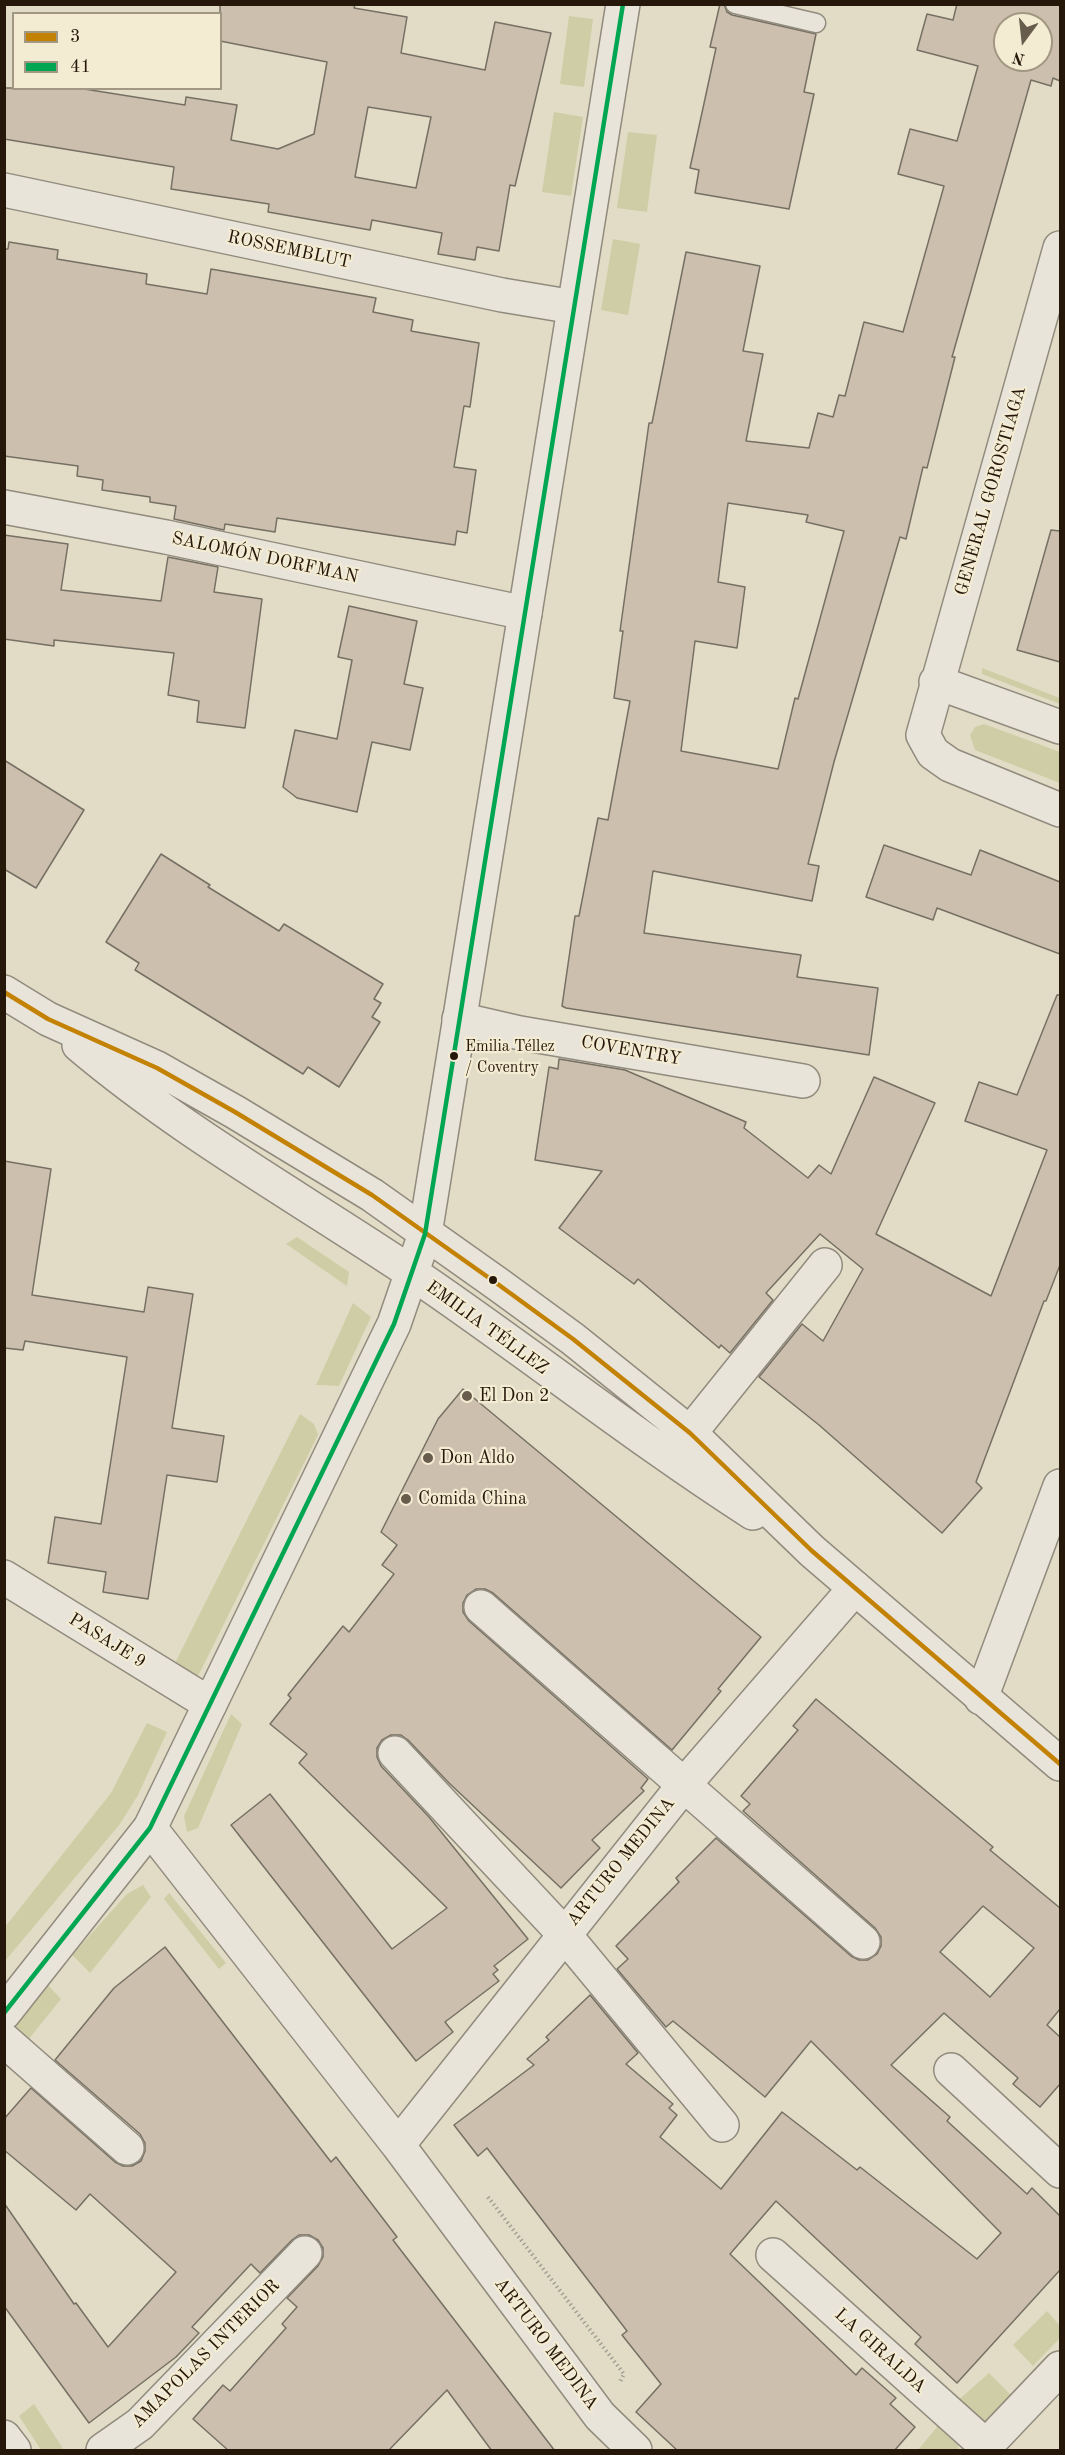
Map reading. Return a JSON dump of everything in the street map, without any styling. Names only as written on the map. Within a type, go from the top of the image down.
[{"type":"street","points":[[4,2013],[150,1828],[394,1324],[413,1274],[425,1234],[574,307],[619,5]]},
{"type":"street","name":"ROSSEMBLUT","points":[[4,190],[502,295],[574,307]]},
{"type":"street","name":"GENERAL GOROSTIAGA","points":[[1060,248],[936,682],[923,735],[933,753],[950,765],[1060,810]]},
{"type":"street","name":"SALOMÓN DORFMAN","points":[[4,507],[166,537],[525,613]]},
{"type":"street","points":[[936,682],[1060,727]]},
{"type":"street","name":"EMILIA TÉLLEZ","points":[[4,992],[48,1018],[157,1068],[372,1195],[573,1339],[690,1432],[812,1551],[1060,1764]]},
{"type":"street","name":"EMILIA TÉLLEZ","points":[[48,1018],[139,1093],[195,1133],[413,1274],[651,1444],[812,1551]]},
{"type":"street","name":"COVENTRY","points":[[459,1019],[520,1033],[803,1081]]},
{"type":"street","points":[[690,1432],[825,1265]]},
{"type":"street","points":[[981,1698],[1060,1486]]},
{"type":"street","name":"PASAJE 9","points":[[4,1577],[210,1704]]},
{"type":"street","name":"ARTURO MEDINA","points":[[398,2145],[682,1786],[855,1588]]},
{"type":"street","points":[[481,1607],[682,1786],[863,1942]]},
{"type":"street","points":[[395,1753],[564,1934],[722,2125]]},
{"type":"street","name":"ARTURO MEDINA","points":[[150,1828],[398,2145],[600,2416],[635,2451]]},
{"type":"street","points":[[4,2040],[127,2148]]},
{"type":"street","points":[[951,2070],[1060,2171]]},
{"type":"street","name":"AMAPOLAS INTERIOR","points":[[103,2451],[140,2424],[304,2253]]},
{"type":"street","name":"LA GIRALDA","points":[[773,2255],[984,2448],[1060,2368]]},
{"type":"street","points":[[4,2437],[14,2451]]},
{"type":"lane","points":[[735,4],[816,23]]},
{"type":"shaded area","points":[[569,16],[593,19],[584,87],[560,84]]},
{"type":"shaded area","points":[[554,112],[583,117],[571,196],[542,192]]},
{"type":"shaded area","points":[[628,132],[657,135],[647,212],[617,208]]},
{"type":"shaded area","points":[[613,239],[640,244],[628,315],[601,310]]},
{"type":"shaded area","points":[[982,668],[1060,698],[1060,704],[982,674]]},
{"type":"shaded area","points":[[984,724],[1060,752],[1060,783],[975,750],[970,735],[975,727]]},
{"type":"shaded area","points":[[297,1237],[349,1272],[347,1286],[286,1244]]},
{"type":"shaded area","points":[[353,1303],[371,1317],[339,1386],[316,1385]]},
{"type":"shaded area","points":[[300,1414],[314,1424],[318,1435],[198,1676],[173,1667]]},
{"type":"shaded area","points":[[231,1714],[242,1724],[198,1828],[187,1832],[184,1816]]},
{"type":"shaded area","points":[[147,1723],[167,1732],[138,1795],[120,1824],[5,1961],[5,1927],[111,1793]]},
{"type":"shaded area","points":[[143,1885],[151,1897],[90,1973],[72,1955],[127,1894]]},
{"type":"shaded area","points":[[169,1893],[226,1963],[219,1969],[164,1899]]},
{"type":"shaded area","points":[[47,1984],[61,1999],[24,2045],[10,2032]]},
{"type":"shaded area","points":[[1047,2311],[1060,2326],[1060,2338],[1033,2366],[1013,2345]]},
{"type":"shaded area","points":[[989,2373],[1012,2396],[984,2424],[955,2403]]},
{"type":"shaded area","points":[[34,2404],[64,2450],[41,2450],[19,2416]]},
{"type":"shaded area","points":[[941,2422],[956,2439],[959,2450],[918,2450]]},
{"type":"building","points":[[220,4],[355,4],[354,8],[407,17],[401,53],[485,70],[495,22],[551,33],[515,186],[510,185],[499,251],[477,247],[475,260],[438,254],[442,233],[372,220],[370,230],[268,212],[269,204],[171,189],[174,167],[4,139],[4,88],[12,88],[12,90],[91,90],[185,105],[186,97],[237,105],[231,140],[278,149],[314,134],[327,62],[222,41]],"holes":[[[368,107],[431,117],[416,188],[355,177]]]},
{"type":"building","points":[[720,4],[724,4],[727,12],[732,15],[816,34],[804,92],[814,94],[789,209],[695,193],[699,170],[690,168],[716,48],[710,47]]},
{"type":"building","points":[[957,4],[1060,4],[1060,81],[1053,78],[1051,86],[1031,80],[952,357],[955,357],[927,468],[923,467],[906,539],[900,537],[834,762],[808,864],[819,866],[812,901],[653,871],[644,933],[801,955],[797,977],[878,988],[869,1055],[566,1008],[562,1006],[575,916],[579,916],[598,818],[608,820],[630,701],[614,698],[623,631],[620,631],[649,423],[652,423],[686,252],[760,266],[743,351],[763,354],[746,441],[809,448],[818,413],[833,417],[839,395],[845,396],[864,322],[903,332],[944,186],[898,174],[910,129],[957,141],[978,66],[917,50],[927,14],[953,20]],"holes":[[[728,503],[808,515],[806,522],[844,531],[798,699],[795,698],[778,769],[681,751],[695,641],[737,648],[745,587],[718,582]]]},
{"type":"building","points":[[9,242],[58,250],[57,259],[147,274],[146,284],[207,294],[211,269],[376,298],[373,312],[413,320],[411,331],[479,343],[470,407],[464,406],[454,467],[476,470],[467,533],[457,531],[455,545],[277,518],[275,532],[225,524],[224,530],[174,519],[176,506],[150,502],[150,497],[102,490],[103,480],[77,476],[78,466],[4,456],[4,249],[8,249]]},
{"type":"building","points":[[1051,530],[1060,531],[1060,662],[1017,650]]},
{"type":"building","points":[[4,535],[68,544],[61,590],[161,601],[168,557],[218,567],[214,592],[262,599],[245,728],[197,722],[199,701],[168,695],[174,653],[54,640],[54,646],[4,639]]},
{"type":"building","points":[[349,606],[417,621],[404,684],[423,688],[410,750],[372,742],[357,812],[297,798],[283,787],[295,730],[337,739],[352,660],[338,657]]},
{"type":"building","points":[[4,760],[84,810],[36,888],[4,869]]},
{"type":"building","points":[[884,845],[971,875],[980,850],[1060,882],[1060,954],[937,908],[933,920],[866,897]]},
{"type":"building","points":[[161,854],[210,885],[208,887],[279,931],[284,924],[383,984],[374,999],[381,1003],[372,1017],[380,1022],[339,1087],[308,1067],[303,1074],[135,970],[139,963],[106,942]]},
{"type":"building","points":[[1057,995],[1060,995],[1060,1265],[1046,1301],[1044,1301],[976,1482],[982,1488],[942,1533],[819,1425],[759,1377],[802,1324],[823,1341],[863,1269],[820,1234],[766,1293],[773,1300],[730,1353],[721,1345],[719,1348],[638,1279],[634,1284],[559,1228],[602,1171],[535,1160],[549,1067],[558,1069],[559,1059],[625,1070],[702,1103],[746,1122],[744,1128],[808,1178],[819,1165],[831,1174],[874,1077],[935,1103],[876,1234],[991,1296],[1047,1150],[965,1121],[979,1082],[1017,1095]]},
{"type":"building","points":[[4,1161],[51,1169],[32,1295],[144,1312],[148,1287],[193,1294],[172,1428],[224,1436],[217,1482],[167,1475],[148,1599],[103,1592],[106,1572],[48,1563],[55,1517],[101,1524],[127,1357],[25,1341],[23,1350],[4,1348]]},
{"type":"building","points":[[463,1389],[761,1637],[718,1689],[721,1691],[672,1750],[493,1593],[485,1589],[476,1589],[467,1595],[463,1603],[463,1612],[469,1621],[648,1779],[641,1788],[644,1791],[592,1840],[600,1848],[561,1888],[449,1783],[408,1740],[401,1735],[391,1735],[382,1740],[377,1748],[377,1757],[381,1766],[429,1817],[528,1939],[494,1966],[498,1970],[493,1974],[499,1981],[445,2022],[453,2032],[416,2061],[231,1825],[270,1794],[392,1949],[447,1908],[299,1763],[307,1754],[270,1724],[291,1698],[288,1695],[343,1626],[349,1632],[394,1574],[382,1565],[397,1545],[381,1532],[438,1419]]},
{"type":"building","points":[[816,1699],[993,1847],[990,1850],[1060,1908],[1060,2009],[1047,2025],[1060,2037],[1060,2084],[1040,2107],[1013,2084],[1018,2078],[944,2013],[891,2065],[950,2117],[947,2121],[1027,2194],[1032,2188],[1060,2216],[1060,2270],[957,2383],[915,2344],[921,2337],[776,2201],[730,2254],[856,2375],[862,2368],[896,2398],[890,2404],[915,2427],[894,2451],[678,2451],[636,2412],[661,2384],[622,2335],[627,2331],[487,2148],[478,2156],[454,2125],[534,2065],[527,2059],[549,2040],[546,2037],[590,1995],[638,2053],[626,2064],[673,2104],[669,2108],[677,2115],[660,2137],[721,2189],[782,2112],[857,2170],[860,2167],[977,2259],[1001,2233],[811,2041],[765,2097],[673,2021],[666,2027],[617,1969],[628,1959],[616,1946],[679,1882],[676,1878],[716,1838],[851,1956],[859,1960],[868,1960],[877,1954],[881,1946],[881,1937],[875,1928],[743,1811],[750,1804],[741,1796],[798,1730],[793,1726]],"holes":[[[983,1906],[1034,1948],[990,1997],[940,1952]]]},
{"type":"building","points":[[165,1947],[331,2162],[336,2157],[397,2237],[393,2240],[555,2451],[492,2451],[447,2390],[388,2451],[229,2451],[193,2419],[223,2385],[230,2391],[286,2328],[282,2324],[297,2307],[287,2298],[318,2266],[323,2257],[323,2248],[318,2240],[309,2235],[299,2235],[292,2240],[260,2273],[251,2264],[192,2327],[199,2333],[176,2357],[89,2423],[4,2306],[4,2203],[74,2304],[76,2303],[108,2347],[176,2272],[90,2194],[76,2210],[4,2150],[4,2119],[31,2088],[115,2162],[123,2166],[132,2166],[141,2161],[145,2143],[140,2134],[55,2060],[114,1988]]},
{"type":"transit line","name":"41","points":[[4,2013],[150,1828],[394,1324],[425,1234],[623,4]]},
{"type":"transit line","name":"3","points":[[4,992],[48,1019],[157,1068],[372,1195],[573,1339],[690,1433],[812,1551],[1060,1764]]},
{"type":"place","name":"Emilia Téllez / Coventry","points":[[454,1056]]},
{"type":"place","name":"El Don 2","points":[[467,1396]]},
{"type":"place","name":"Don Aldo","points":[[428,1458]]},
{"type":"place","name":"Comida China","points":[[406,1499]]}]
